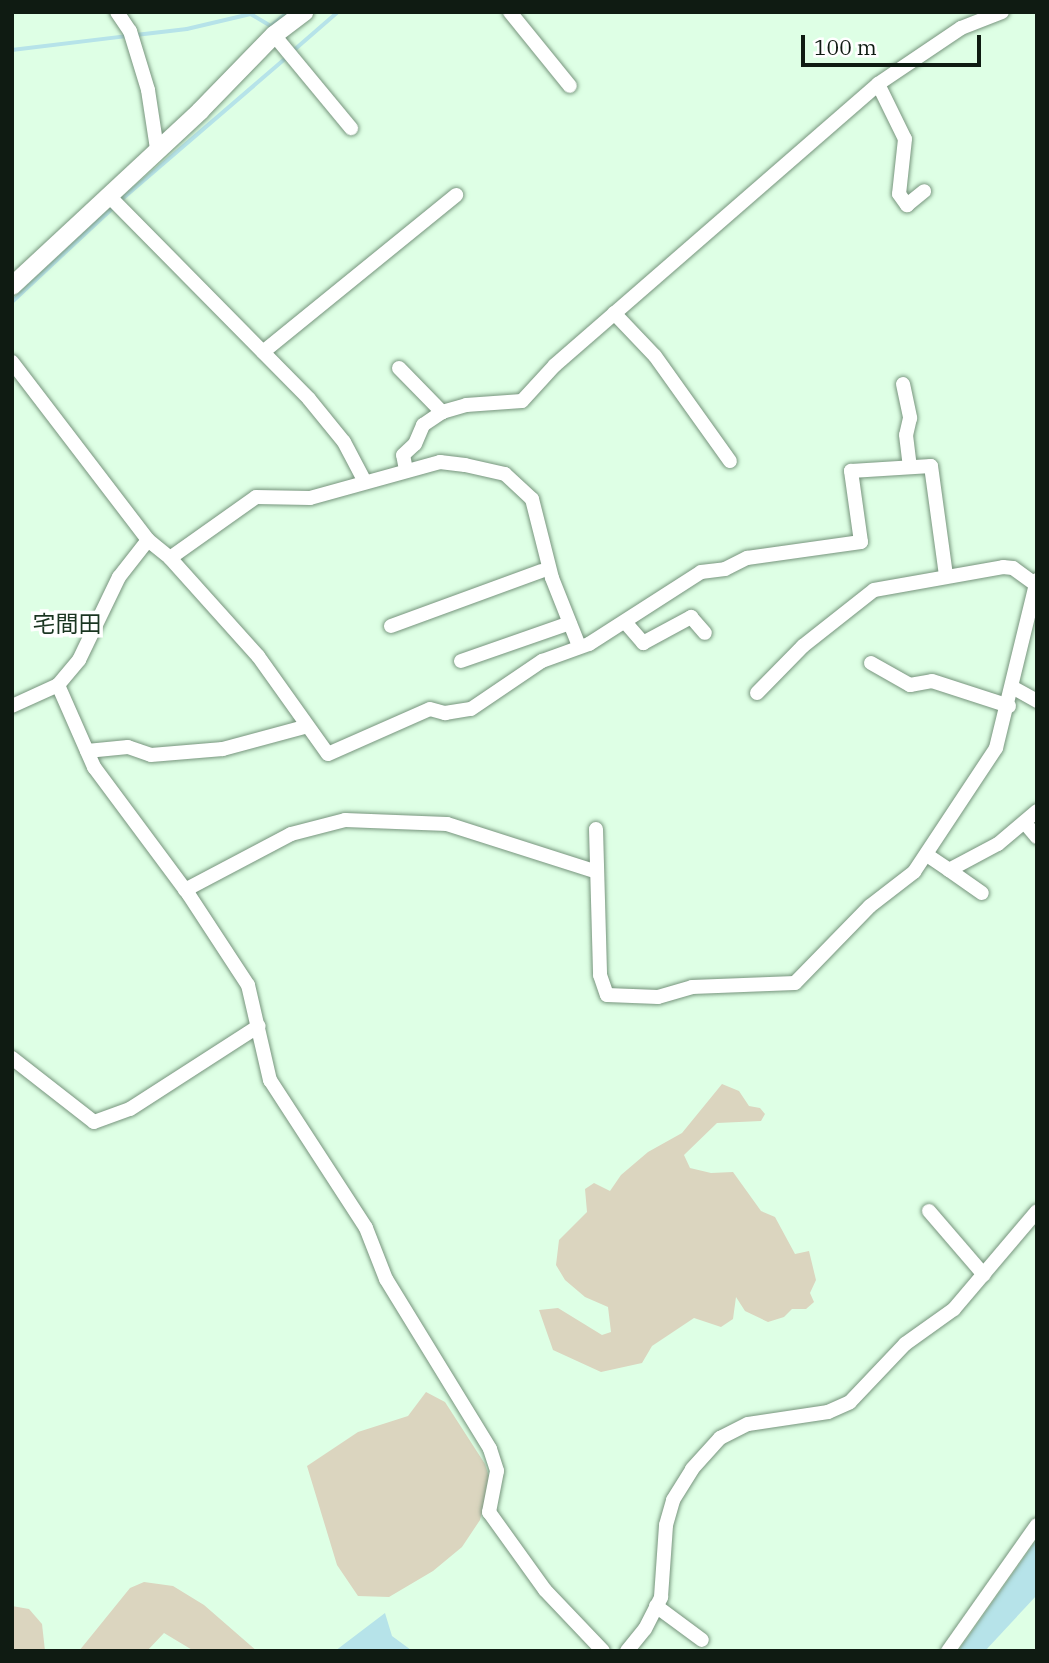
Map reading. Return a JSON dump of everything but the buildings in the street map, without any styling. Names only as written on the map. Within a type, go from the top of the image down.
[{"type":"street","points":[[117,12],[130,32],[148,90],[157,149]]},
{"type":"street","points":[[510,12],[570,86]]},
{"type":"street","points":[[406,470],[403,455],[415,444],[423,425],[442,412],[466,405],[522,401],[614,313],[878,84],[961,28],[1002,12]]},
{"type":"street","points":[[12,286],[109,196],[274,35],[302,13]]},
{"type":"street","points":[[274,35],[351,128]]},
{"type":"street","points":[[878,84],[905,139],[898,194],[906,205],[923,191]]},
{"type":"street","points":[[263,352],[456,195]]},
{"type":"street","points":[[109,196],[263,352],[344,442],[365,482]]},
{"type":"street","points":[[614,313],[655,356],[730,461]]},
{"type":"street","points":[[12,362],[148,540],[170,558],[258,656],[304,727],[328,754],[430,709],[445,713],[471,709],[542,661],[579,646],[625,622],[701,572],[726,569],[747,558],[861,542],[851,471],[931,466],[946,576]]},
{"type":"street","points":[[400,368],[442,412]]},
{"type":"street","points":[[903,384],[910,418],[906,435],[910,467]]},
{"type":"street","points":[[170,558],[256,497],[310,498],[440,462],[478,468],[505,474],[532,499],[552,578],[579,646]]},
{"type":"street","points":[[12,706],[58,685],[79,660],[119,577],[148,540]]},
{"type":"street","points":[[596,829],[594,871],[600,975],[607,995],[658,997],[692,987],[795,983],[870,906],[893,891],[927,855],[996,748],[1009,706],[1036,582],[1013,568],[981,568],[866,595],[757,692]]},
{"type":"street","points":[[391,626],[541,571]]},
{"type":"street","points":[[625,622],[643,643],[691,617],[705,633]]},
{"type":"street","points":[[461,661],[570,623]]},
{"type":"street","points":[[871,663],[910,684],[932,681],[1009,706]]},
{"type":"street","points":[[58,685],[87,751],[122,810],[185,890],[248,985],[270,1080],[366,1228],[386,1279],[490,1449],[496,1471],[489,1512],[545,1590],[603,1651]]},
{"type":"street","points":[[1012,687],[1037,701]]},
{"type":"street","points":[[87,751],[128,747],[151,755],[223,750],[304,727]]},
{"type":"street","points":[[949,870],[1026,824],[1037,811]]},
{"type":"street","points":[[185,890],[291,834],[345,820],[447,824],[594,871]]},
{"type":"street","points":[[1026,824],[1037,837]]},
{"type":"street","points":[[927,855],[982,894]]},
{"type":"street","points":[[814,965],[824,978]]},
{"type":"street","points":[[12,1058],[94,1122],[130,1109],[259,1026]]},
{"type":"street","points":[[929,1211],[984,1275]]},
{"type":"street","points":[[627,1651],[645,1629],[656,1606],[673,1500],[692,1469],[720,1438],[748,1424],[828,1412],[850,1402],[905,1344],[954,1308],[1037,1211]]},
{"type":"street","points":[[948,1651],[1035,1532]]},
{"type":"street","points":[[656,1606],[702,1640]]},
{"type":"shaded area","points":[[722,1084],[739,1091],[749,1106],[760,1108],[765,1114],[761,1121],[717,1123],[684,1155],[690,1168],[711,1173],[733,1172],[761,1211],[775,1217],[795,1254],[809,1251],[816,1280],[810,1293],[814,1302],[806,1309],[792,1309],[784,1317],[768,1322],[745,1311],[736,1297],[733,1319],[721,1327],[694,1318],[652,1346],[642,1363],[601,1372],[553,1350],[539,1310],[558,1308],[602,1335],[611,1332],[608,1307],[585,1297],[565,1280],[556,1265],[559,1240],[587,1212],[585,1189],[594,1183],[610,1191],[621,1175],[648,1152],[682,1133]]},
{"type":"shaded area","points":[[426,1392],[445,1402],[485,1464],[490,1480],[480,1520],[462,1547],[433,1571],[389,1597],[358,1596],[337,1565],[307,1466],[358,1432],[408,1416]]},
{"type":"shaded area","points":[[144,1582],[173,1586],[204,1605],[257,1651],[194,1651],[164,1633],[147,1651],[79,1651],[130,1588]]},
{"type":"shaded area","points":[[12,1606],[29,1609],[42,1624],[45,1651],[12,1651]]},
{"type":"water","points":[[1037,1539],[1037,1595],[985,1651],[958,1651]]},
{"type":"water","points":[[385,1613],[392,1636],[411,1650],[424,1651],[335,1651]]},
{"type":"waterway","points":[[293,51],[338,12]]},
{"type":"waterway","points":[[136,35],[187,29],[251,14],[271,26],[286,14]]},
{"type":"waterway","points":[[12,50],[128,36]]},
{"type":"waterway","points":[[121,200],[287,57]]},
{"type":"waterway","points":[[12,302],[115,206]]},
{"type":"district","name":"宅間田","points":[[67,623]]}]
